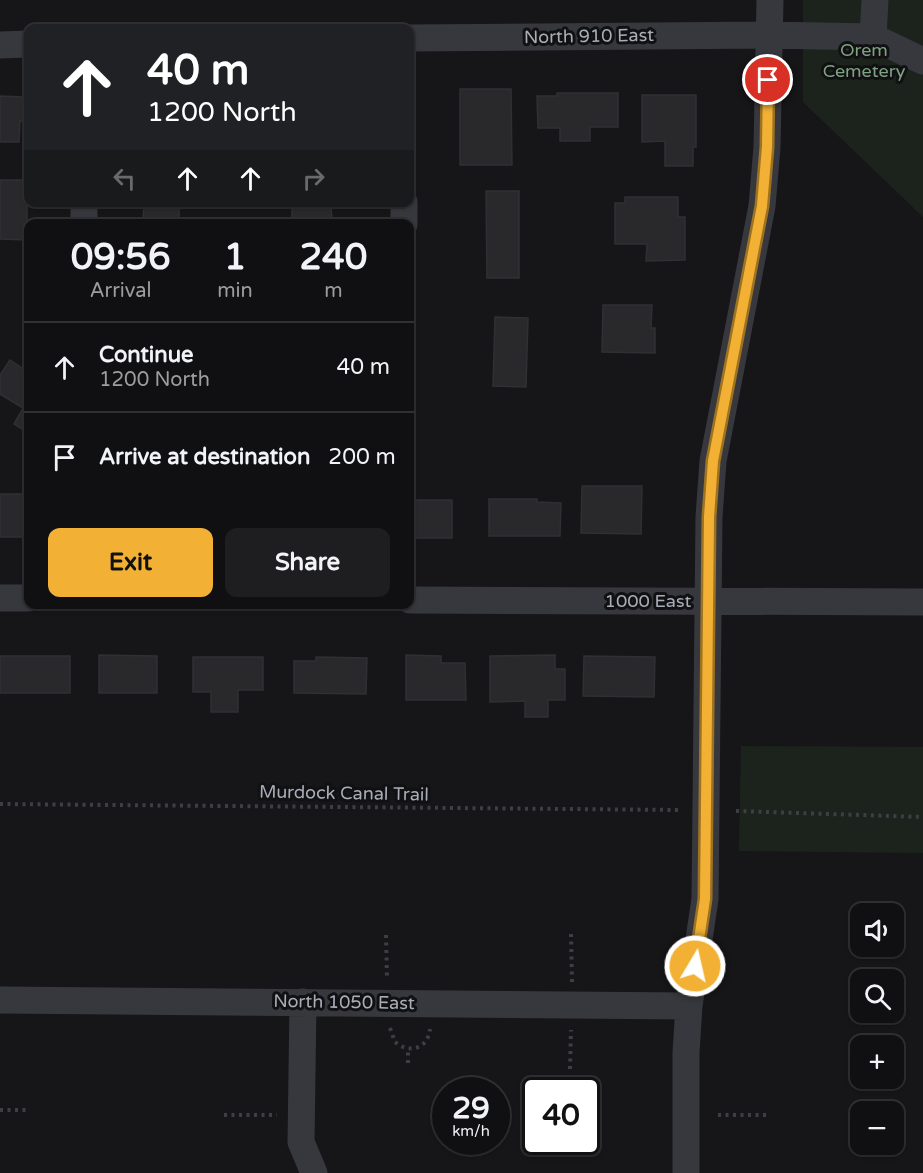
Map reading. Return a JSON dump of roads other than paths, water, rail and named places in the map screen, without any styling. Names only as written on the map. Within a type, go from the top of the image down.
[{"type":"street","points":[[686,1173],[686,1053],[689,1006],[705,899],[709,517],[713,461],[762,206],[767,147],[770,0]]},
{"type":"street","points":[[875,0],[873,37],[923,61]]},
{"type":"street","name":"North 910 East","points":[[414,38],[769,35],[873,37]]},
{"type":"street","points":[[0,45],[24,44]]},
{"type":"street","points":[[0,598],[24,598]]},
{"type":"street","name":"1000 East","points":[[414,600],[923,602]]},
{"type":"street","name":"North 1050 East","points":[[0,1000],[689,1006]]},
{"type":"street","points":[[303,1002],[301,1142],[314,1173]]},
{"type":"park label","name":"Orem Cemetery","points":[[864,60]]}]
